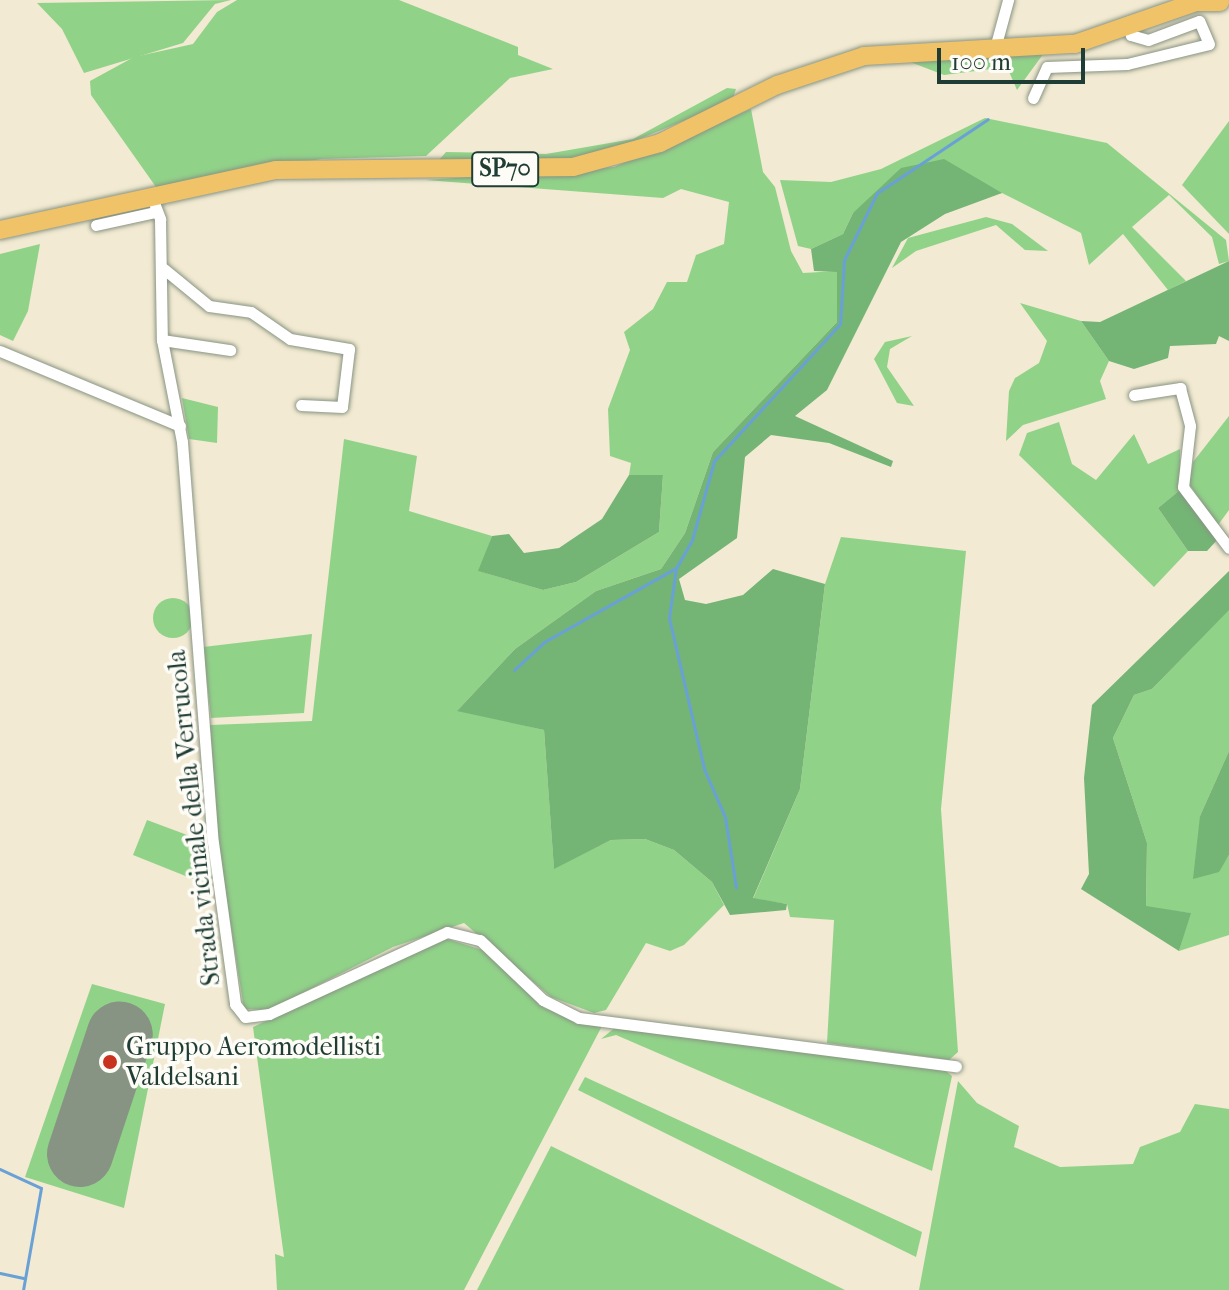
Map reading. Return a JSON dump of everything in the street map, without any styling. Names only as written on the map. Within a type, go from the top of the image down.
[{"type":"main road","name":"SP70","points":[[0,230],[153,204],[314,167],[573,167],[660,143],[820,68],[902,51],[1075,44],[1128,30],[1172,0]]},
{"type":"main road","name":"SP70","points":[[1019,47],[1196,2],[1222,3]]},
{"type":"street","points":[[995,48],[1008,0]]},
{"type":"street","points":[[1146,16],[1155,30],[1170,31]]},
{"type":"street","points":[[1033,98],[1047,67],[1132,64],[1209,44],[1199,21],[1144,40],[1128,30]]},
{"type":"street","points":[[96,225],[153,204],[164,269],[162,340],[180,426]]},
{"type":"street","points":[[164,269],[209,306],[251,312],[290,339],[349,349],[342,407],[301,405]]},
{"type":"street","points":[[162,340],[230,350]]},
{"type":"street","points":[[0,351],[180,426]]},
{"type":"street","points":[[1134,395],[1180,388],[1190,426],[1183,487],[1229,548]]},
{"type":"street","name":"Strada vicinale della Verrucola","points":[[180,426],[212,835],[235,1004],[245,1017],[269,1014],[447,932],[480,940],[543,1000],[579,1018],[956,1066]]},
{"type":"green space","points":[[231,0],[215,4],[183,43],[84,73],[62,29],[37,3]]},
{"type":"green space","points":[[237,0],[399,0],[518,47],[518,55],[553,69],[510,78],[426,156],[321,159],[156,187],[91,95],[90,81],[134,57],[193,44],[217,12]]},
{"type":"green space","points":[[1044,53],[1017,90],[1007,67],[944,75],[905,60]]},
{"type":"green space","points":[[727,88],[736,89],[732,101],[600,155],[544,163],[439,160],[446,152],[546,154],[633,139]]},
{"type":"green space","points":[[751,109],[763,172],[775,187],[791,251],[803,273],[838,271],[837,322],[713,452],[685,533],[661,569],[596,591],[515,649],[458,710],[544,730],[554,868],[611,840],[645,839],[674,850],[712,882],[724,905],[684,945],[670,951],[646,943],[606,1010],[594,1013],[551,997],[464,923],[393,947],[269,1010],[244,1009],[219,851],[210,725],[312,721],[344,439],[417,456],[409,511],[492,536],[479,571],[543,590],[576,582],[659,532],[663,475],[629,475],[631,463],[610,456],[608,409],[630,350],[624,332],[653,309],[667,282],[687,282],[696,255],[724,244],[729,202],[681,189],[663,198],[425,180],[614,167]]},
{"type":"green space","points":[[985,118],[1107,143],[1226,240],[1229,261],[1219,264],[1212,237],[1169,195],[1132,227],[1186,281],[1168,290],[1123,234],[1089,265],[1081,233],[1002,193],[853,213],[843,234],[811,249],[798,246],[780,180],[831,182],[881,169]]},
{"type":"green space","points":[[1229,121],[1229,234],[1182,185]]},
{"type":"green space","points":[[944,159],[1002,193],[945,214],[901,242],[827,390],[795,416],[893,461],[891,467],[829,443],[771,435],[745,457],[737,538],[679,579],[685,600],[706,604],[743,595],[773,569],[825,584],[800,789],[753,898],[787,904],[786,910],[730,915],[712,882],[674,850],[645,839],[611,840],[554,869],[544,730],[457,711],[515,649],[596,591],[661,569],[685,533],[713,452],[837,322],[837,272],[814,271],[811,249],[843,234],[853,213],[901,168]]},
{"type":"green space","points":[[986,217],[1012,224],[1048,251],[1025,250],[996,225],[916,251],[892,268],[908,238]]},
{"type":"green space","points":[[40,244],[28,311],[13,341],[0,335],[0,254]]},
{"type":"green space","points":[[1229,261],[1229,341],[1219,336],[1216,344],[1170,346],[1168,358],[1134,369],[1109,361],[1081,321],[1100,322]]},
{"type":"green space","points":[[1020,303],[1081,321],[1109,361],[1100,381],[1106,399],[1023,425],[1006,441],[1009,391],[1015,378],[1039,363],[1047,341]]},
{"type":"green space","points":[[912,336],[890,349],[887,367],[914,406],[897,403],[874,359],[885,342]]},
{"type":"green space","points":[[182,398],[218,407],[217,443],[189,439]]},
{"type":"green space","points":[[1229,416],[1229,510],[1218,525],[1189,484],[1193,462]]},
{"type":"green space","points":[[1059,422],[1072,464],[1096,480],[1134,434],[1148,464],[1180,449],[1180,490],[1158,508],[1188,551],[1154,587],[1019,455],[1027,433]]},
{"type":"green space","points":[[629,475],[663,475],[659,532],[576,582],[543,590],[478,571],[492,536],[509,534],[524,553],[559,548],[602,519]]},
{"type":"green space","points":[[1180,490],[1218,539],[1207,551],[1188,551],[1158,508]]},
{"type":"green space","points":[[841,537],[966,551],[941,809],[958,1052],[949,1060],[827,1043],[834,920],[790,917],[787,904],[753,899],[800,789],[825,584]]},
{"type":"green space","points":[[1229,571],[1229,610],[1152,689],[1134,695],[1113,738],[1147,843],[1146,906],[1191,913],[1179,951],[1081,889],[1089,874],[1084,778],[1092,705]]},
{"type":"green space","points":[[173,598],[187,604],[193,618],[187,632],[173,638],[159,632],[153,618],[159,604]]},
{"type":"green space","points":[[1229,609],[1229,751],[1200,816],[1218,872],[1229,855],[1229,935],[1179,951],[1190,913],[1146,907],[1147,843],[1113,738],[1134,695],[1152,689]]},
{"type":"green space","points":[[312,634],[304,713],[211,718],[203,647]]},
{"type":"green space","points":[[1229,751],[1229,855],[1219,872],[1193,879],[1200,816]]},
{"type":"green space","points":[[147,820],[206,842],[214,878],[203,883],[133,855]]},
{"type":"green space","points":[[447,939],[486,951],[544,1008],[602,1026],[464,1290],[277,1290],[275,1254],[284,1257],[253,1027]]},
{"type":"green space","name":"Gruppo Aeromodellisti Valdelsani","points":[[92,984],[165,1004],[124,1208],[25,1177]]},
{"type":"green space","points":[[617,1026],[942,1068],[952,1076],[932,1171],[616,1035],[601,1039]]},
{"type":"green space","points":[[585,1077],[922,1232],[916,1257],[578,1090]]},
{"type":"green space","points":[[958,1081],[977,1103],[1019,1126],[1014,1147],[1060,1167],[1133,1164],[1140,1147],[1180,1132],[1195,1104],[1229,1109],[1229,1290],[919,1290]]},
{"type":"green space","points":[[551,1146],[845,1290],[477,1290]]},
{"type":"waterway","points":[[514,670],[544,642],[676,568],[692,540],[714,461],[840,324],[844,260],[877,193],[988,119]]},
{"type":"waterway","points":[[676,568],[669,618],[704,769],[725,817],[736,887]]},
{"type":"waterway","points":[[0,1169],[41,1188],[23,1290]]},
{"type":"waterway","points":[[0,1273],[24,1278]]},
{"type":"runway","points":[[80,1154],[120,1034]]},
{"type":"place","name":"Gruppo Aeromodellisti Valdelsani","points":[[110,1062]]}]
